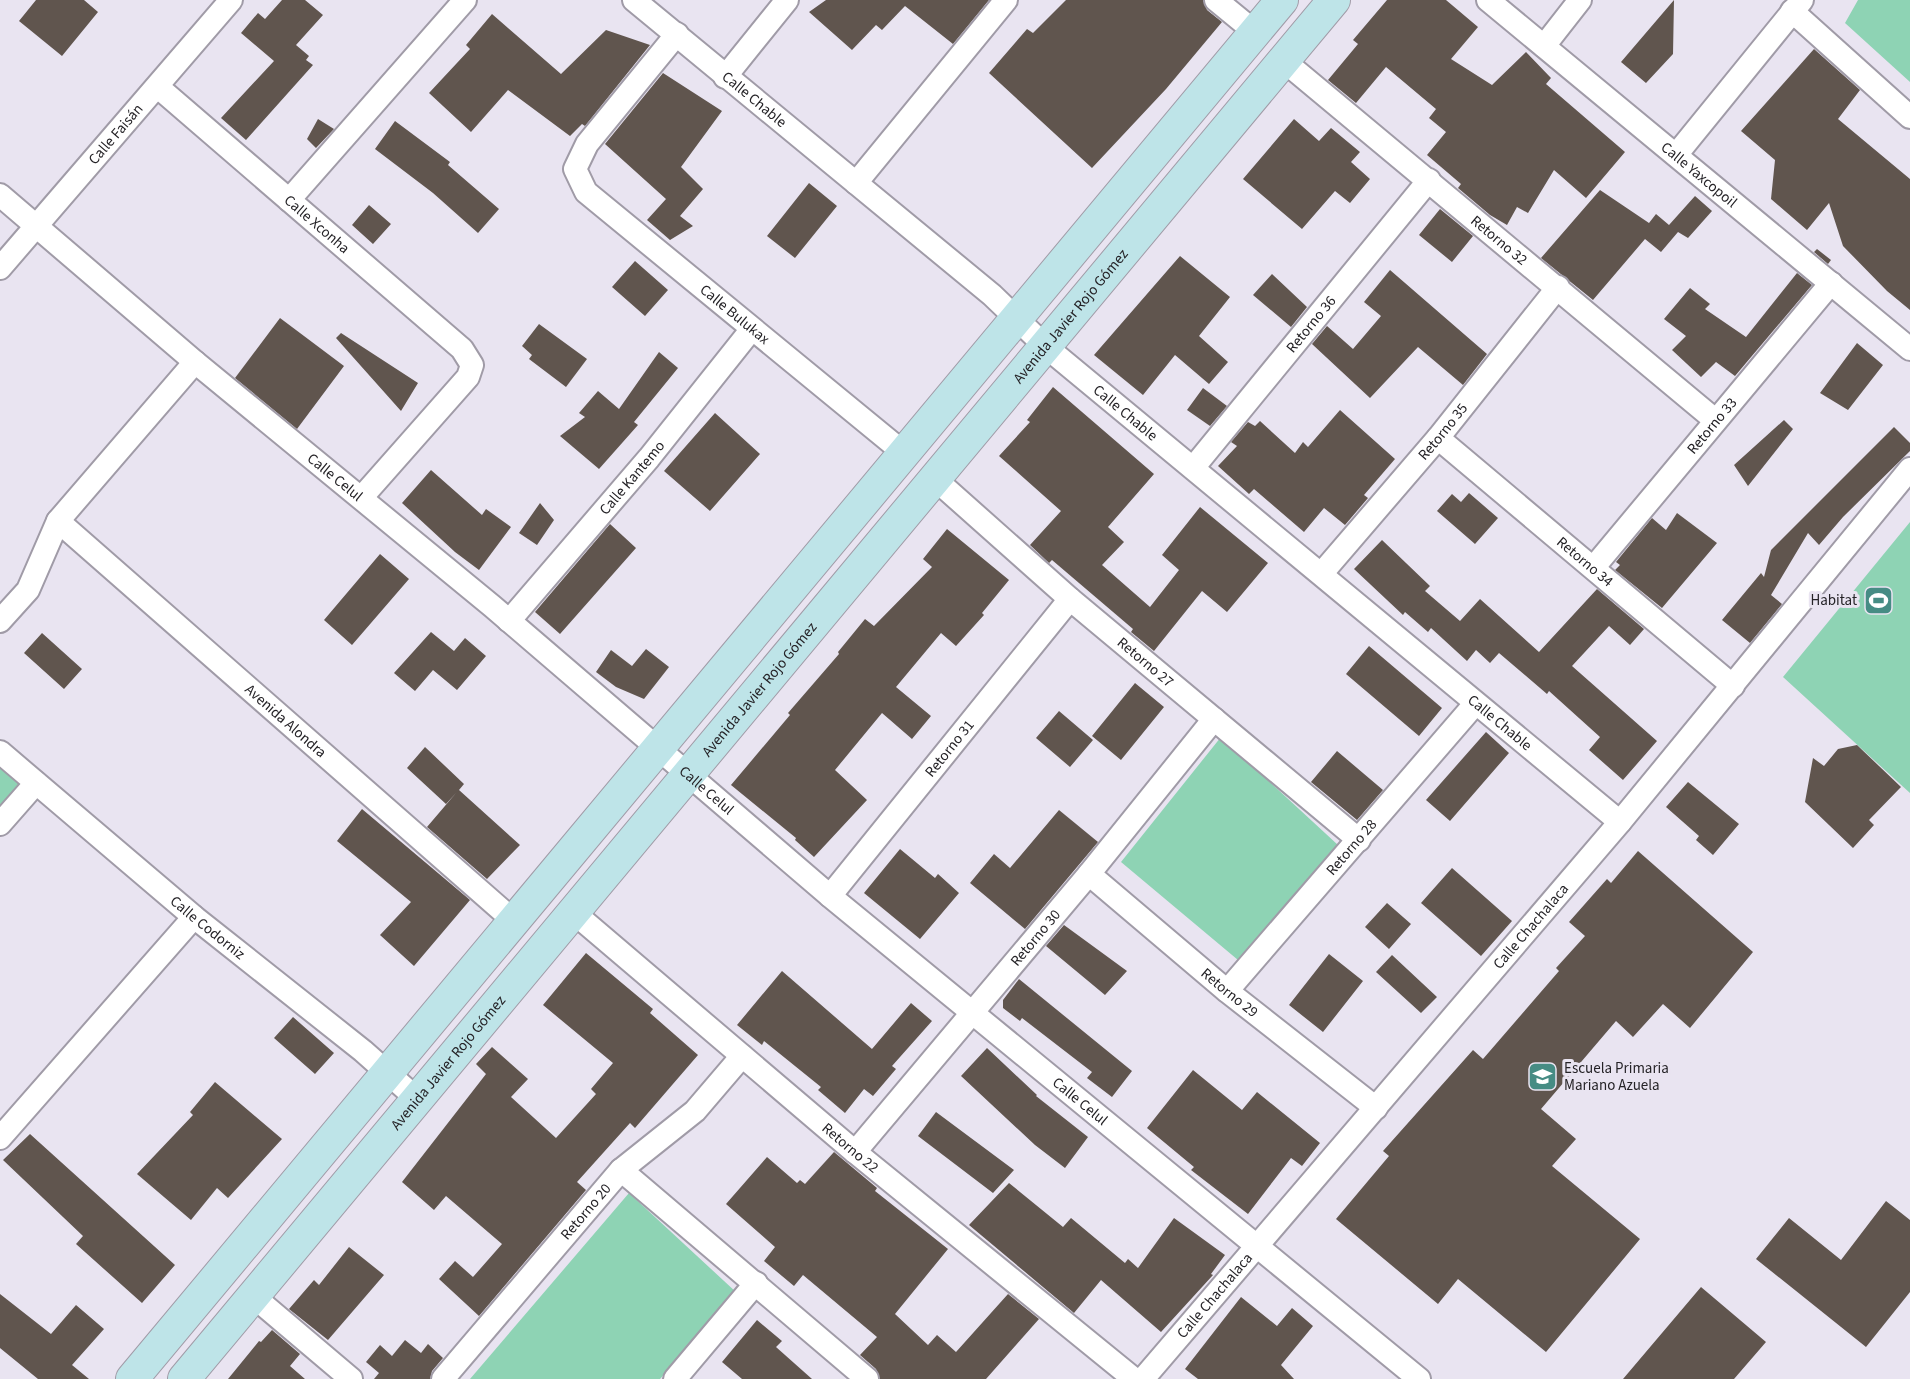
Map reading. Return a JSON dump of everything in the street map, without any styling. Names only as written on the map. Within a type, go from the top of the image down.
[{"type":"main road","points":[[132,1379],[1282,0]]},
{"type":"main road","name":"Avenida Javier Rojo Gómez","points":[[184,1379],[1334,0]]},
{"type":"street","name":"Calle Faisán","points":[[0,268],[231,0]]},
{"type":"street","points":[[289,200],[465,0]]},
{"type":"street","name":"Calle Chable","points":[[634,0],[992,295],[1046,346],[1620,822]]},
{"type":"street","points":[[725,76],[787,0]]},
{"type":"street","points":[[855,183],[1006,0]]},
{"type":"street","points":[[1216,0],[1255,32]]},
{"type":"street","name":"Calle Yaxcopoil","points":[[1488,0],[1910,349]]},
{"type":"street","points":[[1544,46],[1580,0]]},
{"type":"street","points":[[1676,155],[1797,6],[1910,117]]},
{"type":"street","name":"Calle Bulukax","points":[[677,34],[587,144],[575,169],[586,192],[751,330],[904,453]]},
{"type":"street","name":"Retorno 32","points":[[1284,61],[1715,420]]},
{"type":"street","name":"Calle Xconha","points":[[158,87],[462,349],[472,365],[468,377],[362,497]]},
{"type":"street","name":"Retorno 36","points":[[1193,468],[1429,180]]},
{"type":"street","name":"Calle Celul","points":[[0,195],[195,362],[362,497],[509,621],[830,896],[1416,1378]]},
{"type":"street","name":"Retorno 33","points":[[1594,567],[1831,283]]},
{"type":"street","name":"Retorno 35","points":[[1322,573],[1438,438],[1558,287]]},
{"type":"street","name":"Calle Kantemo","points":[[509,621],[649,458],[751,330]]},
{"type":"street","points":[[0,621],[28,590],[58,521],[195,362]]},
{"type":"street","name":"Retorno 34","points":[[1438,438],[1733,686]]},
{"type":"street","name":"Calle Chachalaca","points":[[1143,1379],[1620,822],[1910,470]]},
{"type":"street","name":"Retorno 27","points":[[935,479],[1070,599],[1359,840]]},
{"type":"street","name":"Avenida Alondra","points":[[58,521],[514,921]]},
{"type":"street","name":"Retorno 31","points":[[830,896],[1070,599]]},
{"type":"street","name":"Retorno 28","points":[[1227,991],[1475,704]]},
{"type":"street","name":"Retorno 30","points":[[855,1152],[973,1014],[1214,719]]},
{"type":"street","name":"Calle Codorniz","points":[[0,752],[194,917],[417,1099]]},
{"type":"street","points":[[0,824],[36,783]]},
{"type":"street","name":"Retorno 29","points":[[1089,874],[1227,991],[1376,1108]]},
{"type":"street","name":"Retorno 22","points":[[573,912],[855,1152],[1134,1379]]},
{"type":"street","points":[[0,1138],[194,917]]},
{"type":"street","name":"Retorno 20","points":[[442,1379],[621,1170],[695,1111],[742,1056]]},
{"type":"street","points":[[621,1170],[867,1379]]},
{"type":"street","points":[[675,1379],[756,1283]]},
{"type":"street","points":[[253,1296],[351,1379]]},
{"type":"green space","points":[[1858,0],[1910,0],[1910,82],[1845,23]]},
{"type":"green space","name":"Habitat","points":[[1910,522],[1910,793],[1783,677]]},
{"type":"green space","points":[[1221,737],[1338,845],[1238,960],[1121,862]]},
{"type":"green space","points":[[0,758],[25,780],[0,809]]},
{"type":"green space","points":[[629,1193],[737,1293],[660,1379],[470,1379]]},
{"type":"building","points":[[36,0],[84,0],[98,12],[62,56],[19,21]]},
{"type":"building","points":[[282,0],[305,0],[323,15],[296,45],[309,56],[306,60],[313,65],[246,140],[221,118],[274,61],[241,33],[258,13],[265,19]]},
{"type":"building","points":[[826,0],[989,0],[953,44],[905,6],[882,30],[876,25],[852,50],[809,12]]},
{"type":"building","points":[[1066,0],[1203,0],[1207,10],[1222,22],[1166,89],[1092,168],[989,73],[1027,29],[1033,33]]},
{"type":"building","points":[[1387,0],[1446,0],[1478,27],[1451,59],[1492,85],[1526,52],[1551,78],[1546,84],[1625,152],[1586,198],[1554,170],[1528,213],[1517,207],[1507,225],[1490,215],[1458,188],[1461,184],[1427,155],[1446,132],[1429,118],[1436,109],[1386,67],[1356,103],[1328,80],[1358,44],[1353,40]]},
{"type":"building","points":[[1674,0],[1673,54],[1646,83],[1621,62]]},
{"type":"building","points":[[492,14],[561,74],[606,30],[650,45],[585,126],[582,124],[570,136],[508,90],[471,132],[429,93],[470,49],[466,45]]},
{"type":"building","points":[[1814,49],[1860,90],[1838,119],[1910,179],[1910,310],[1887,291],[1843,246],[1829,203],[1807,230],[1771,199],[1775,160],[1741,131]]},
{"type":"building","points":[[663,73],[722,111],[681,167],[703,189],[680,216],[693,226],[670,240],[647,220],[666,199],[605,144]]},
{"type":"building","points":[[318,119],[334,129],[316,148],[307,139]]},
{"type":"building","points":[[1294,119],[1319,141],[1331,128],[1360,152],[1351,162],[1370,179],[1350,203],[1335,191],[1302,229],[1243,179]]},
{"type":"building","points":[[395,121],[450,162],[448,165],[499,209],[478,233],[433,193],[375,149]]},
{"type":"building","points":[[809,183],[837,206],[795,258],[767,236]]},
{"type":"building","points":[[1600,190],[1649,223],[1656,214],[1669,225],[1695,196],[1712,211],[1688,238],[1678,232],[1661,252],[1645,239],[1593,300],[1541,258]]},
{"type":"building","points":[[369,205],[391,224],[373,244],[352,225]]},
{"type":"building","points":[[1440,209],[1473,236],[1452,262],[1419,235]]},
{"type":"building","points":[[1817,249],[1831,260],[1828,264],[1814,252]]},
{"type":"building","points":[[1180,256],[1230,297],[1199,336],[1228,362],[1209,384],[1175,355],[1143,395],[1094,355]]},
{"type":"building","points":[[635,261],[668,290],[645,316],[612,287]]},
{"type":"building","points":[[1390,270],[1487,354],[1463,385],[1418,347],[1370,398],[1312,344],[1327,326],[1353,349],[1381,316],[1364,302]]},
{"type":"building","points":[[1797,273],[1812,285],[1735,376],[1716,362],[1701,377],[1672,350],[1686,336],[1664,319],[1690,288],[1710,304],[1705,309],[1746,337]]},
{"type":"building","points":[[1272,274],[1307,307],[1291,327],[1253,295]]},
{"type":"building","points":[[280,318],[344,366],[297,429],[235,378]]},
{"type":"building","points":[[539,324],[587,359],[566,387],[529,359],[532,355],[522,346]]},
{"type":"building","points":[[341,333],[418,383],[401,411],[336,338]]},
{"type":"building","points":[[1857,343],[1883,365],[1848,410],[1820,393]]},
{"type":"building","points":[[659,352],[678,368],[634,422],[638,425],[599,469],[560,436],[585,417],[579,413],[598,391],[619,409]]},
{"type":"building","points":[[1053,387],[1154,474],[1108,527],[1124,542],[1102,565],[1150,607],[1179,570],[1162,555],[1200,507],[1268,563],[1227,612],[1202,591],[1154,651],[1131,632],[1133,629],[1052,560],[1049,563],[1030,545],[1061,511],[999,456],[1030,422],[1027,420]]},
{"type":"building","points":[[1203,388],[1227,406],[1210,426],[1187,410]]},
{"type":"building","points":[[1340,410],[1395,459],[1364,495],[1368,498],[1345,525],[1324,508],[1304,532],[1254,489],[1249,494],[1218,466],[1237,446],[1231,442],[1248,422],[1255,426],[1260,421],[1295,453],[1303,442],[1308,447]]},
{"type":"building","points":[[715,413],[760,454],[710,511],[664,471]]},
{"type":"building","points":[[1784,420],[1793,429],[1748,486],[1734,465]]},
{"type":"building","points":[[1894,427],[1910,443],[1910,451],[1843,517],[1819,545],[1808,533],[1771,595],[1782,604],[1750,643],[1722,620],[1761,573],[1764,577],[1771,550]]},
{"type":"building","points":[[431,470],[482,515],[486,509],[511,527],[479,570],[455,552],[402,503]]},
{"type":"building","points":[[1469,493],[1498,518],[1475,544],[1437,511],[1452,494],[1461,502]]},
{"type":"building","points":[[540,503],[554,520],[537,545],[519,533]]},
{"type":"building","points":[[1677,513],[1717,543],[1662,608],[1615,570],[1620,565],[1616,562],[1652,518],[1666,530]]},
{"type":"building","points":[[610,524],[636,548],[560,634],[535,612]]},
{"type":"building","points":[[947,529],[1009,580],[982,613],[984,615],[956,646],[941,633],[896,687],[931,716],[912,739],[882,713],[835,770],[867,800],[814,857],[795,840],[796,838],[731,785],[790,715],[788,713],[839,654],[838,652],[865,619],[874,626],[932,567],[923,559]]},
{"type":"building","points":[[1382,540],[1430,586],[1425,591],[1460,621],[1480,599],[1539,652],[1597,589],[1644,629],[1630,645],[1609,626],[1572,666],[1657,741],[1623,780],[1589,750],[1600,737],[1549,691],[1547,694],[1499,653],[1490,663],[1476,650],[1467,661],[1431,628],[1428,632],[1405,612],[1403,615],[1354,569]]},
{"type":"building","points":[[380,554],[409,579],[352,645],[324,620]]},
{"type":"building","points":[[431,632],[454,651],[465,638],[486,656],[457,690],[433,670],[415,691],[394,673]]},
{"type":"building","points":[[42,633],[82,669],[64,689],[24,653]]},
{"type":"building","points":[[1369,646],[1442,708],[1419,736],[1346,674]]},
{"type":"building","points":[[646,649],[669,667],[644,699],[616,687],[596,672],[611,650],[632,666]]},
{"type":"building","points":[[1135,683],[1164,707],[1121,760],[1092,736]]},
{"type":"building","points":[[1059,711],[1093,740],[1070,767],[1036,738]]},
{"type":"building","points":[[1486,732],[1509,753],[1450,821],[1426,800]]},
{"type":"building","points":[[1857,745],[1901,787],[1869,820],[1874,825],[1853,848],[1805,802],[1813,758],[1824,766],[1838,749]]},
{"type":"building","points":[[425,747],[464,784],[459,790],[520,845],[487,879],[427,827],[456,793],[446,804],[407,768]]},
{"type":"building","points":[[1337,751],[1383,790],[1357,820],[1311,782]]},
{"type":"building","points":[[1688,782],[1739,824],[1713,855],[1696,840],[1699,836],[1666,807]]},
{"type":"building","points":[[362,809],[470,900],[414,966],[380,935],[411,902],[337,841]]},
{"type":"building","points":[[1059,810],[1098,842],[1025,929],[970,883],[994,854],[1010,868]]},
{"type":"building","points":[[900,849],[935,878],[938,874],[959,893],[920,939],[864,893]]},
{"type":"building","points":[[1638,851],[1753,952],[1690,1028],[1663,1004],[1633,1037],[1616,1021],[1541,1109],[1576,1139],[1552,1166],[1640,1239],[1546,1352],[1458,1279],[1438,1304],[1336,1219],[1389,1156],[1383,1151],[1473,1050],[1483,1059],[1559,971],[1556,968],[1585,936],[1569,922],[1607,879],[1611,883]]},
{"type":"building","points":[[1452,868],[1512,921],[1481,956],[1421,903]]},
{"type":"building","points":[[1387,903],[1411,924],[1389,949],[1365,927]]},
{"type":"building","points":[[1064,925],[1127,971],[1105,995],[1046,946]]},
{"type":"building","points":[[586,953],[653,1009],[650,1013],[698,1055],[635,1128],[630,1123],[577,1182],[586,1190],[479,1316],[439,1279],[455,1261],[473,1277],[502,1244],[446,1196],[434,1210],[402,1182],[486,1074],[476,1064],[492,1047],[528,1079],[511,1097],[556,1138],[596,1094],[591,1089],[613,1063],[543,1005]]},
{"type":"building","points":[[1329,954],[1363,981],[1323,1032],[1289,1005]]},
{"type":"building","points":[[1392,955],[1437,997],[1421,1013],[1376,972]]},
{"type":"building","points":[[782,971],[872,1049],[911,1003],[932,1021],[892,1066],[896,1069],[873,1096],[864,1089],[845,1113],[818,1090],[821,1087],[764,1041],[762,1045],[737,1025]]},
{"type":"building","points":[[1019,979],[1132,1071],[1112,1097],[1087,1078],[1092,1072],[1022,1018],[1020,1021],[1003,1008],[1003,1000]]},
{"type":"building","points":[[293,1017],[334,1053],[315,1074],[274,1038]]},
{"type":"building","points":[[987,1048],[1036,1096],[1088,1137],[1065,1168],[1035,1145],[961,1076]]},
{"type":"building","points":[[1193,1070],[1242,1110],[1257,1092],[1320,1143],[1302,1166],[1291,1158],[1248,1214],[1191,1170],[1194,1167],[1147,1128]]},
{"type":"building","points":[[215,1082],[282,1139],[228,1198],[217,1188],[191,1220],[137,1174],[193,1115],[190,1112]]},
{"type":"building","points":[[936,1112],[1014,1170],[993,1193],[918,1136]]},
{"type":"building","points":[[30,1134],[175,1265],[142,1303],[76,1244],[83,1236],[3,1160]]},
{"type":"building","points":[[834,1152],[877,1188],[875,1191],[948,1249],[895,1314],[928,1345],[937,1335],[956,1352],[1008,1294],[1039,1319],[986,1379],[880,1379],[876,1369],[860,1355],[877,1337],[803,1275],[794,1286],[764,1261],[775,1247],[726,1204],[767,1157],[797,1183],[800,1180],[805,1184]]},
{"type":"building","points":[[1009,1183],[1063,1227],[1071,1218],[1125,1263],[1128,1259],[1138,1268],[1174,1218],[1225,1255],[1211,1274],[1213,1275],[1161,1332],[1101,1280],[1074,1313],[969,1225]]},
{"type":"building","points":[[1886,1201],[1910,1220],[1910,1292],[1866,1347],[1756,1259],[1789,1218],[1841,1260]]},
{"type":"building","points":[[349,1247],[384,1275],[328,1340],[289,1309],[314,1280],[319,1285]]},
{"type":"building","points":[[1701,1287],[1766,1342],[1734,1379],[1623,1379]]},
{"type":"building","points":[[0,1294],[51,1334],[76,1305],[104,1329],[72,1365],[89,1379],[38,1379],[0,1348]]},
{"type":"building","points":[[1241,1297],[1277,1326],[1292,1308],[1313,1326],[1281,1365],[1294,1379],[1198,1379],[1185,1369]]},
{"type":"building","points":[[757,1320],[782,1341],[776,1347],[812,1379],[742,1379],[722,1362]]},
{"type":"building","points":[[272,1330],[300,1354],[290,1366],[305,1379],[228,1379],[259,1341],[261,1342]]},
{"type":"building","points":[[405,1340],[421,1353],[428,1344],[443,1358],[432,1371],[430,1379],[374,1379],[379,1373],[366,1362],[380,1345],[392,1356]]},
{"type":"place","name":"Habitat","points":[[1878,600]]},
{"type":"place","name":"Escuela Primaria Mariano Azuela","points":[[1543,1077]]}]
